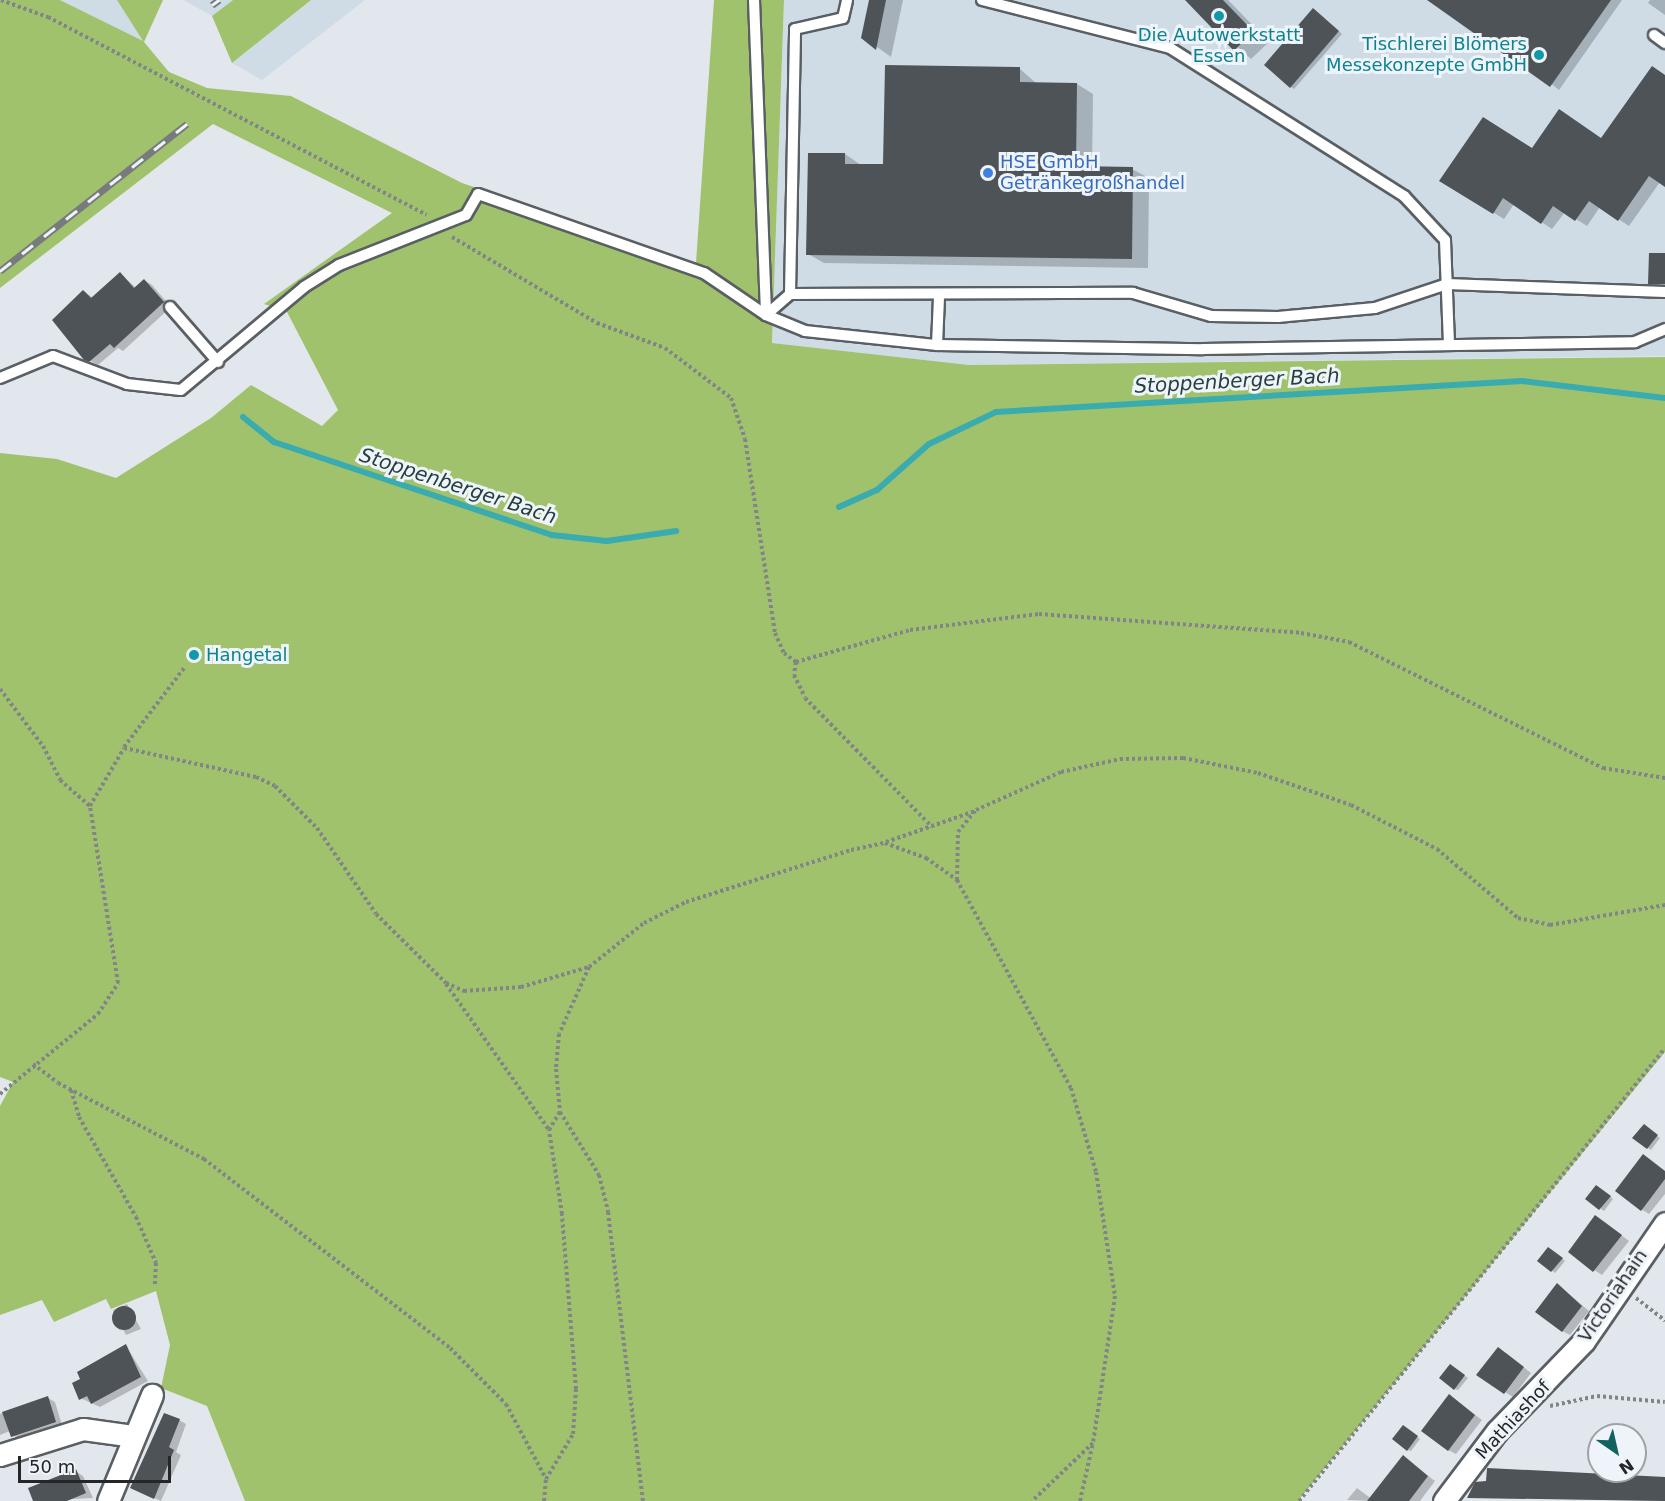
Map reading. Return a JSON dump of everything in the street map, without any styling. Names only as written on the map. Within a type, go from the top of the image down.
[{"type":"street","name":"Victoriahain","points":[[1561,1368],[1618,1284],[1665,1223]]},
{"type":"street","name":"Mathiashof","points":[[1444,1501],[1518,1411],[1561,1368]]},
{"type":"street","points":[[108,1501],[133,1436],[152,1395]]},
{"type":"street","points":[[0,1455],[83,1429],[133,1436]]},
{"type":"lane","points":[[754,0],[766,315]]},
{"type":"lane","points":[[790,294],[795,29],[843,18],[847,0]]},
{"type":"lane","points":[[982,0],[1170,48],[1404,196],[1445,240],[1449,344]]},
{"type":"lane","points":[[1654,35],[1665,43]]},
{"type":"lane","points":[[0,378],[53,356],[127,384],[181,390],[218,362],[304,287],[339,265],[436,224],[466,215],[478,194],[636,253],[704,273],[766,315],[805,331],[937,345],[1203,349],[1635,342],[1665,329]]},
{"type":"lane","points":[[766,315],[790,294],[939,297],[1133,292],[1210,316],[1278,317],[1375,308],[1447,284],[1665,292]]},
{"type":"lane","points":[[937,345],[939,297]]},
{"type":"lane","points":[[170,307],[218,362]]},
{"type":"path","points":[[1,0],[48,17],[436,224],[512,276],[578,312],[625,336],[665,348],[731,398],[744,439],[775,633],[784,653],[796,662]]},
{"type":"path","points":[[796,662],[910,630],[1039,614],[1301,633],[1349,642],[1604,768],[1665,778]]},
{"type":"path","points":[[796,662],[794,675],[805,698],[932,827]]},
{"type":"path","points":[[0,1094],[33,1064],[98,1014],[118,983],[90,806],[124,748],[185,667]]},
{"type":"path","points":[[0,689],[43,746],[60,780],[90,806]]},
{"type":"path","points":[[124,748],[245,774],[275,786],[317,828],[376,914],[446,983],[549,1130],[562,1214],[576,1389],[573,1434],[546,1479],[544,1501]]},
{"type":"path","points":[[446,983],[464,991],[500,990],[589,967],[644,923],[686,902],[885,843],[976,810],[1061,772],[1120,759],[1183,758],[1258,773],[1351,805],[1437,849],[1518,918],[1550,925],[1665,904]]},
{"type":"path","points":[[957,880],[958,832],[976,810]]},
{"type":"path","points":[[885,843],[926,858],[957,880],[1071,1088],[1096,1172],[1114,1296],[1093,1443],[1080,1501]]},
{"type":"path","points":[[589,967],[559,1034],[560,1112],[599,1175],[608,1212],[643,1501]]},
{"type":"path","points":[[1299,1501],[1665,1048]]},
{"type":"path","points":[[33,1064],[70,1089],[204,1159],[450,1348],[506,1404],[546,1479]]},
{"type":"path","points":[[70,1089],[80,1117],[136,1217],[156,1263],[155,1286]]},
{"type":"path","points":[[549,1130],[560,1112]]},
{"type":"path","points":[[1618,1284],[1665,1321]]},
{"type":"path","points":[[1518,1411],[1597,1396],[1665,1402]]},
{"type":"path","points":[[1032,1501],[1093,1443]]},
{"type":"shaded area","points":[[60,0],[117,0],[144,42]]},
{"type":"shaded area","points":[[183,0],[233,0],[212,16]]},
{"type":"shaded area","points":[[311,0],[365,0],[262,80],[232,63]]},
{"type":"shaded area","points":[[784,0],[1665,0],[1665,356],[969,365],[772,343]]},
{"type":"green space","points":[[0,0],[60,0],[143,41],[117,0],[163,0],[144,42],[169,72],[207,88],[291,96],[462,183],[696,263],[714,0],[784,0],[772,343],[969,365],[1665,357],[1665,1052],[1298,1501],[245,1501],[207,1406],[161,1388],[170,1345],[156,1291],[111,1309],[106,1299],[54,1322],[42,1300],[0,1315],[0,1106],[13,1082],[0,1077],[0,453],[57,459],[116,478],[211,418],[251,385],[322,426],[338,410],[287,312],[264,304],[392,213],[213,124],[0,288]]},
{"type":"green space","points":[[233,0],[311,0],[232,63],[212,16]]},
{"type":"building","points":[[869,0],[886,0],[876,50],[861,38]]},
{"type":"building","name":"Die Autowerkstatt Essen","points":[[1185,0],[1223,0],[1253,31],[1234,51]]},
{"type":"building","name":"Tischlerei Blömers Messekonzepte GmbH","points":[[1427,0],[1611,0],[1550,87]]},
{"type":"building","points":[[1313,8],[1339,31],[1290,88],[1264,65]]},
{"type":"building","points":[[885,65],[1020,67],[1020,82],[1077,83],[1076,166],[1133,167],[1132,259],[806,255],[808,153],[845,153],[845,164],[883,164]]},
{"type":"building","points":[[1652,66],[1665,75],[1665,187],[1649,176],[1618,221],[1589,201],[1575,221],[1553,206],[1541,224],[1503,198],[1493,214],[1439,181],[1483,117],[1532,148],[1559,109],[1601,138]]},
{"type":"building","points":[[1649,253],[1665,253],[1665,284],[1648,284]]},
{"type":"building","points":[[120,272],[134,288],[144,279],[164,302],[114,348],[110,344],[89,362],[84,360],[52,320],[83,290],[91,298]]},
{"type":"building","points":[[1644,1124],[1658,1135],[1647,1149],[1632,1138]]},
{"type":"building","points":[[1643,1154],[1665,1171],[1665,1179],[1641,1211],[1615,1191]]},
{"type":"building","points":[[1596,1185],[1611,1196],[1599,1210],[1585,1199]]},
{"type":"building","points":[[1595,1215],[1622,1235],[1593,1272],[1568,1252]]},
{"type":"building","points":[[1548,1247],[1563,1258],[1551,1272],[1537,1261]]},
{"type":"building","points":[[1557,1283],[1582,1306],[1562,1332],[1535,1312]]},
{"type":"building","points":[[124,1306],[133,1309],[136,1318],[133,1327],[124,1330],[115,1327],[112,1318],[115,1309]]},
{"type":"building","points":[[126,1344],[141,1377],[91,1404],[87,1396],[79,1400],[72,1383],[80,1379],[77,1372]]},
{"type":"building","points":[[1498,1347],[1524,1367],[1504,1394],[1476,1375]]},
{"type":"building","points":[[1450,1364],[1465,1375],[1454,1390],[1439,1378]]},
{"type":"building","points":[[1449,1394],[1475,1415],[1448,1451],[1421,1431]]},
{"type":"building","points":[[48,1396],[56,1422],[11,1437],[2,1412]]},
{"type":"building","points":[[164,1413],[180,1419],[169,1447],[174,1450],[154,1499],[130,1488]]},
{"type":"building","points":[[1403,1425],[1418,1436],[1407,1451],[1392,1439]]},
{"type":"building","points":[[1403,1455],[1428,1476],[1409,1501],[1367,1501]]},
{"type":"building","points":[[1487,1468],[1587,1473],[1587,1483],[1647,1483],[1647,1476],[1665,1477],[1665,1501],[1467,1498],[1475,1482],[1486,1481]]},
{"type":"building","points":[[76,1469],[86,1493],[67,1501],[33,1501],[28,1488]]},
{"type":"waterway","name":"Stoppenberger Bach","points":[[839,507],[877,490],[929,444],[996,412],[1522,381],[1665,398]]},
{"type":"waterway","name":"Stoppenberger Bach","points":[[243,417],[274,442],[552,535],[607,541],[676,531]]},
{"type":"railway","points":[[212,5],[219,0]]},
{"type":"railway","points":[[0,271],[187,124]]},
{"type":"place","name":"Die Autowerkstatt Essen","points":[[1219,16]]},
{"type":"place","name":"Tischlerei Blömers Messekonzepte GmbH","points":[[1539,55]]},
{"type":"place","name":"HSE GmbH Getränkegroßhandel","points":[[988,173]]},
{"type":"place","name":"Hangetal","points":[[194,655]]}]
